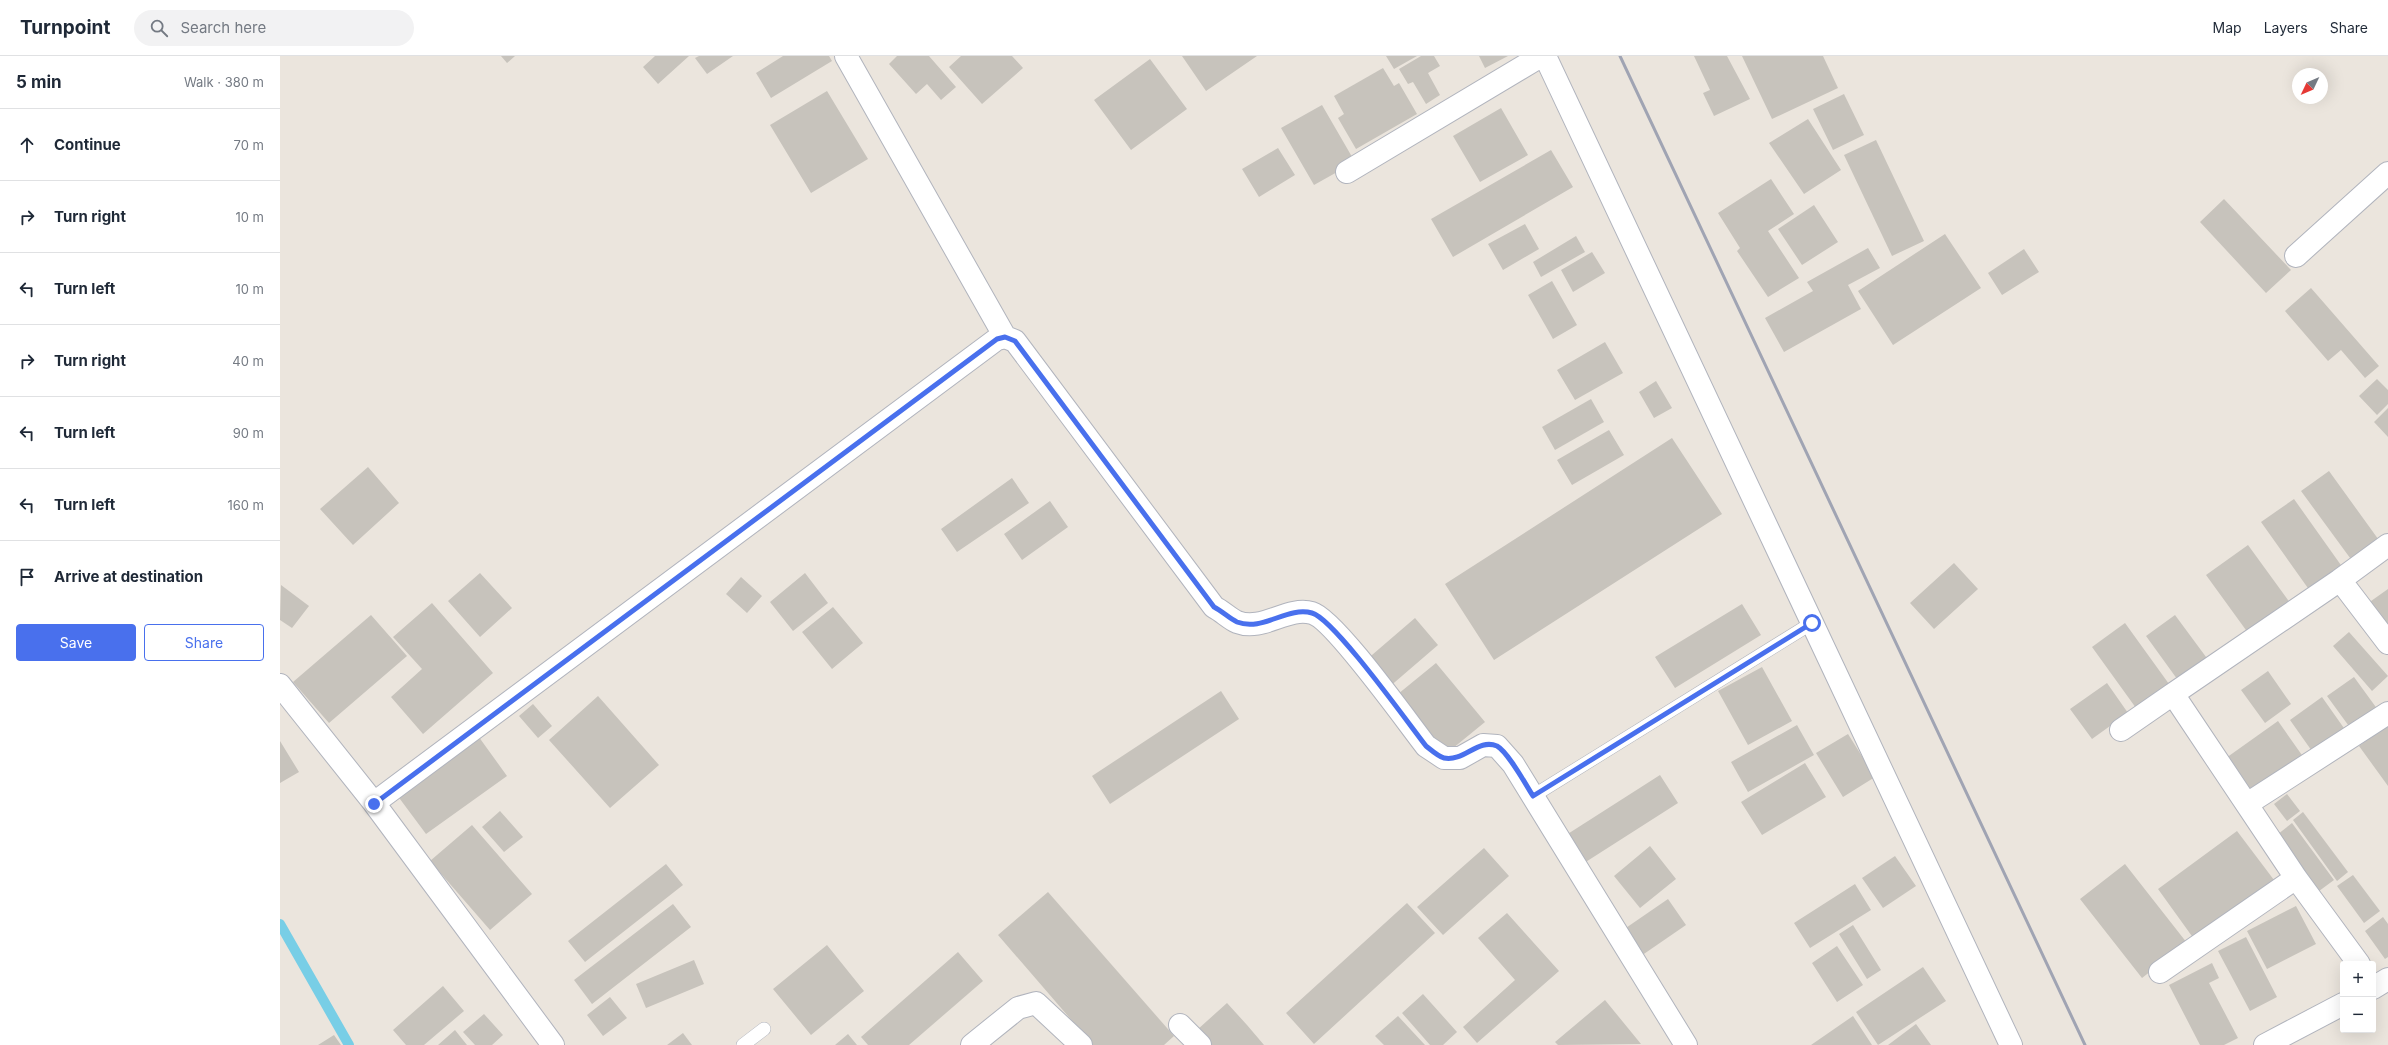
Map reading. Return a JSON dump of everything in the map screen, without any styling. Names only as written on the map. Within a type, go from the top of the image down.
[{"type":"street","points":[[846,56],[1005,337],[1015,341],[1214,607],[1238,622],[1262,624],[1289,614],[1312,613],[1335,629],[1426,746],[1444,758],[1460,758],[1483,745],[1497,746],[1513,764],[1686,1045]]},
{"type":"street","points":[[1347,172],[1541,56]]},
{"type":"street","points":[[1545,56],[2011,1045]]},
{"type":"street","points":[[2296,256],[2388,173]]},
{"type":"street","points":[[374,804],[991,344],[1005,337]]},
{"type":"street","points":[[2121,730],[2340,580],[2388,545]]},
{"type":"street","points":[[2340,580],[2388,642]]},
{"type":"street","points":[[280,685],[374,804],[554,1045]]},
{"type":"street","points":[[2173,694],[2296,878],[2357,961]]},
{"type":"street","points":[[2247,804],[2388,713]]},
{"type":"street","points":[[2160,972],[2296,878]]},
{"type":"street","points":[[972,1045],[1018,1008],[1036,1003],[1081,1045]]},
{"type":"street","points":[[2265,1045],[2340,1006]]},
{"type":"street","points":[[1180,1024],[1200,1045]]},
{"type":"lane","points":[[1533,796],[1812,623]]},
{"type":"lane","points":[[743,1045],[764,1029]]},
{"type":"building","points":[[501,56],[515,56],[507,63]]},
{"type":"building","points":[[655,56],[689,56],[658,84],[643,67]]},
{"type":"building","points":[[699,56],[733,56],[707,74],[695,58]]},
{"type":"building","points":[[783,56],[829,56],[832,61],[771,98],[756,73]]},
{"type":"building","points":[[897,56],[929,56],[956,87],[941,100],[927,84],[916,94],[889,64]]},
{"type":"building","points":[[961,56],[1012,56],[1023,68],[982,104],[949,67]]},
{"type":"building","points":[[1182,56],[1257,56],[1206,91]]},
{"type":"building","points":[[1386,56],[1417,56],[1394,69]]},
{"type":"building","points":[[1421,56],[1434,56],[1440,66],[1428,73],[1440,95],[1426,104],[1413,82],[1408,84],[1399,69]]},
{"type":"building","points":[[1479,56],[1508,56],[1485,68]]},
{"type":"building","points":[[1694,56],[1727,56],[1750,99],[1714,116],[1703,93],[1710,90]]},
{"type":"building","points":[[1742,56],[1823,56],[1838,88],[1772,119]]},
{"type":"building","points":[[1150,59],[1187,109],[1131,150],[1094,100]]},
{"type":"building","points":[[1383,68],[1394,86],[1399,83],[1417,114],[1356,149],[1338,118],[1344,114],[1334,96]]},
{"type":"building","points":[[827,91],[868,159],[811,193],[770,125]]},
{"type":"building","points":[[1844,94],[1864,135],[1833,150],[1813,109]]},
{"type":"building","points":[[1322,105],[1355,162],[1314,185],[1281,128]]},
{"type":"building","points":[[1501,108],[1528,155],[1480,182],[1453,136]]},
{"type":"building","points":[[1808,119],[1841,170],[1804,194],[1769,143]]},
{"type":"building","points":[[1876,140],[1924,241],[1892,256],[1844,155]]},
{"type":"building","points":[[1278,148],[1295,175],[1259,197],[1242,169]]},
{"type":"building","points":[[1551,150],[1573,187],[1453,257],[1431,219]]},
{"type":"building","points":[[1771,179],[1794,214],[1768,231],[1799,278],[1768,297],[1737,251],[1740,248],[1718,213]]},
{"type":"building","points":[[2224,199],[2291,270],[2266,293],[2200,222]]},
{"type":"building","points":[[1814,205],[1838,242],[1802,265],[1778,229]]},
{"type":"building","points":[[1525,224],[1539,249],[1503,270],[1488,244]]},
{"type":"building","points":[[1945,234],[1981,288],[1893,345],[1858,291]]},
{"type":"building","points":[[1576,236],[1585,252],[1541,277],[1533,262]]},
{"type":"building","points":[[1868,248],[1880,268],[1848,285],[1861,309],[1784,352],[1765,318],[1813,291],[1807,282]]},
{"type":"building","points":[[2024,249],[2039,272],[2002,295],[1988,273]]},
{"type":"building","points":[[1592,252],[1605,273],[1573,292],[1561,270]]},
{"type":"building","points":[[1552,281],[1577,325],[1553,339],[1528,295]]},
{"type":"building","points":[[2311,288],[2379,366],[2365,378],[2341,350],[2328,361],[2285,311]]},
{"type":"building","points":[[1605,342],[1623,373],[1575,400],[1557,370]]},
{"type":"building","points":[[2377,379],[2388,390],[2388,404],[2377,415],[2359,396]]},
{"type":"building","points":[[1656,381],[1672,408],[1654,418],[1639,392]]},
{"type":"building","points":[[1591,399],[1604,422],[1555,450],[1542,427]]},
{"type":"building","points":[[2388,408],[2388,437],[2374,422]]},
{"type":"building","points":[[1609,430],[1624,455],[1572,485],[1557,460]]},
{"type":"building","points":[[1672,438],[1722,514],[1494,660],[1445,584]]},
{"type":"building","points":[[368,467],[399,503],[353,545],[320,509]]},
{"type":"building","points":[[2329,471],[2381,543],[2353,562],[2301,491]]},
{"type":"building","points":[[1012,478],[1029,503],[957,552],[941,529]]},
{"type":"building","points":[[2294,499],[2343,568],[2310,591],[2261,522]]},
{"type":"building","points":[[1050,501],[1068,527],[1022,560],[1004,534]]},
{"type":"building","points":[[2248,545],[2293,607],[2251,637],[2206,575]]},
{"type":"building","points":[[1954,563],[1978,589],[1934,629],[1910,603]]},
{"type":"building","points":[[480,573],[512,608],[480,637],[448,601]]},
{"type":"building","points":[[805,573],[828,603],[793,631],[770,602]]},
{"type":"building","points":[[741,577],[762,596],[747,613],[726,594]]},
{"type":"building","points":[[281,585],[309,606],[292,628],[280,620]]},
{"type":"building","points":[[2388,589],[2388,637],[2364,606]]},
{"type":"building","points":[[432,603],[493,673],[423,734],[391,697],[422,669],[393,637]]},
{"type":"building","points":[[1742,604],[1761,635],[1675,688],[1655,657]]},
{"type":"building","points":[[833,607],[863,643],[832,669],[802,632]]},
{"type":"building","points":[[371,615],[407,656],[329,723],[293,682]]},
{"type":"building","points":[[2175,615],[2209,661],[2180,683],[2146,636]]},
{"type":"building","points":[[1415,618],[1438,645],[1388,688],[1365,661]]},
{"type":"building","points":[[2125,623],[2169,684],[2136,708],[2092,647]]},
{"type":"building","points":[[2349,632],[2388,676],[2372,691],[2333,646]]},
{"type":"building","points":[[1436,663],[1485,722],[1447,753],[1398,694]]},
{"type":"building","points":[[1762,667],[1792,721],[1748,745],[1718,691]]},
{"type":"building","points":[[2268,671],[2291,704],[2265,723],[2241,690]]},
{"type":"building","points":[[2354,677],[2378,710],[2351,729],[2327,696]]},
{"type":"building","points":[[2107,683],[2128,713],[2092,739],[2070,709]]},
{"type":"building","points":[[1221,691],[1239,719],[1110,804],[1092,776]]},
{"type":"building","points":[[598,696],[659,765],[610,808],[549,740]]},
{"type":"building","points":[[2322,697],[2346,731],[2314,754],[2290,720]]},
{"type":"building","points":[[533,704],[552,726],[538,738],[519,716]]},
{"type":"building","points":[[2278,721],[2304,758],[2253,795],[2226,758]]},
{"type":"building","points":[[1797,725],[1814,755],[1748,792],[1731,762]]},
{"type":"building","points":[[2388,725],[2388,786],[2359,746]]},
{"type":"building","points":[[476,733],[507,776],[426,834],[394,791]]},
{"type":"building","points":[[1848,734],[1875,777],[1843,797],[1816,753]]},
{"type":"building","points":[[280,741],[299,772],[280,783]]},
{"type":"building","points":[[1805,763],[1826,797],[1762,835],[1741,802]]},
{"type":"building","points":[[1660,775],[1678,803],[1581,865],[1563,837]]},
{"type":"building","points":[[2287,794],[2300,811],[2287,821],[2274,804]]},
{"type":"building","points":[[500,811],[523,837],[504,852],[482,827]]},
{"type":"building","points":[[2303,812],[2348,872],[2337,881],[2293,820]]},
{"type":"building","points":[[2292,823],[2334,880],[2315,894],[2273,838]]},
{"type":"building","points":[[472,825],[532,894],[490,930],[430,861]]},
{"type":"building","points":[[2237,831],[2274,880],[2194,939],[2158,889]]},
{"type":"building","points":[[1650,846],[1676,879],[1640,908],[1614,876]]},
{"type":"building","points":[[1484,848],[1509,876],[1443,935],[1417,907]]},
{"type":"building","points":[[1895,856],[1916,886],[1883,908],[1862,878]]},
{"type":"building","points":[[666,864],[683,885],[585,962],[568,941]]},
{"type":"building","points":[[2125,864],[2187,943],[2142,978],[2080,899]]},
{"type":"building","points":[[2353,875],[2380,911],[2364,923],[2337,886]]},
{"type":"building","points":[[1855,884],[1871,910],[1810,948],[1794,923]]},
{"type":"building","points":[[1048,892],[1174,1036],[1164,1045],[1093,1045],[998,935]]},
{"type":"building","points":[[1668,899],[1686,925],[1638,958],[1620,932]]},
{"type":"building","points":[[1407,903],[1435,933],[1314,1044],[1286,1013]]},
{"type":"building","points":[[673,904],[691,927],[592,1004],[574,980]]},
{"type":"building","points":[[2296,906],[2316,944],[2267,969],[2247,931]]},
{"type":"building","points":[[1507,913],[1559,971],[1477,1043],[1463,1027],[1515,980],[1478,938]]},
{"type":"building","points":[[2383,917],[2388,924],[2388,957],[2385,959],[2365,931]]},
{"type":"building","points":[[1853,925],[1881,970],[1867,979],[1839,934]]},
{"type":"building","points":[[2246,937],[2277,997],[2250,1011],[2218,951]]},
{"type":"building","points":[[827,945],[864,991],[811,1035],[773,989]]},
{"type":"building","points":[[1837,946],[1863,985],[1837,1002],[1812,963]]},
{"type":"building","points":[[958,952],[983,981],[909,1045],[868,1045],[861,1037]]},
{"type":"building","points":[[694,960],[704,984],[646,1008],[636,984]]},
{"type":"building","points":[[2212,963],[2219,978],[2209,983],[2238,1038],[2224,1045],[2200,1045],[2169,985]]},
{"type":"building","points":[[1923,967],[1946,1001],[1878,1045],[1856,1012]]},
{"type":"building","points":[[443,986],[464,1011],[424,1045],[406,1045],[393,1030]]},
{"type":"building","points":[[1423,994],[1457,1032],[1443,1045],[1430,1045],[1402,1013]]},
{"type":"building","points":[[610,997],[627,1018],[603,1036],[587,1015]]},
{"type":"building","points":[[1605,1000],[1641,1044],[1558,1045],[1555,1042]]},
{"type":"building","points":[[1227,1003],[1264,1045],[1210,1045],[1197,1030]]},
{"type":"building","points":[[484,1014],[503,1035],[492,1045],[475,1045],[463,1032]]},
{"type":"building","points":[[1398,1016],[1425,1045],[1384,1045],[1375,1036]]},
{"type":"building","points":[[1853,1016],[1872,1045],[1811,1045]]},
{"type":"building","points":[[1916,1024],[1931,1045],[1888,1045]]},
{"type":"building","points":[[455,1030],[467,1045],[438,1045]]},
{"type":"building","points":[[683,1033],[692,1045],[667,1045]]},
{"type":"building","points":[[848,1034],[857,1045],[835,1045]]},
{"type":"building","points":[[334,1035],[341,1045],[318,1045]]},
{"type":"waterway","points":[[280,924],[349,1045]]},
{"type":"railway","points":[[1620,56],[2085,1045]]},
{"type":"route","points":[[374,804],[997,339],[1005,337],[1015,341],[1214,607],[1238,622],[1262,624],[1289,614],[1312,613],[1335,629],[1426,746],[1444,758],[1460,758],[1483,745],[1497,746],[1513,764],[1533,796],[1812,623]]}]
